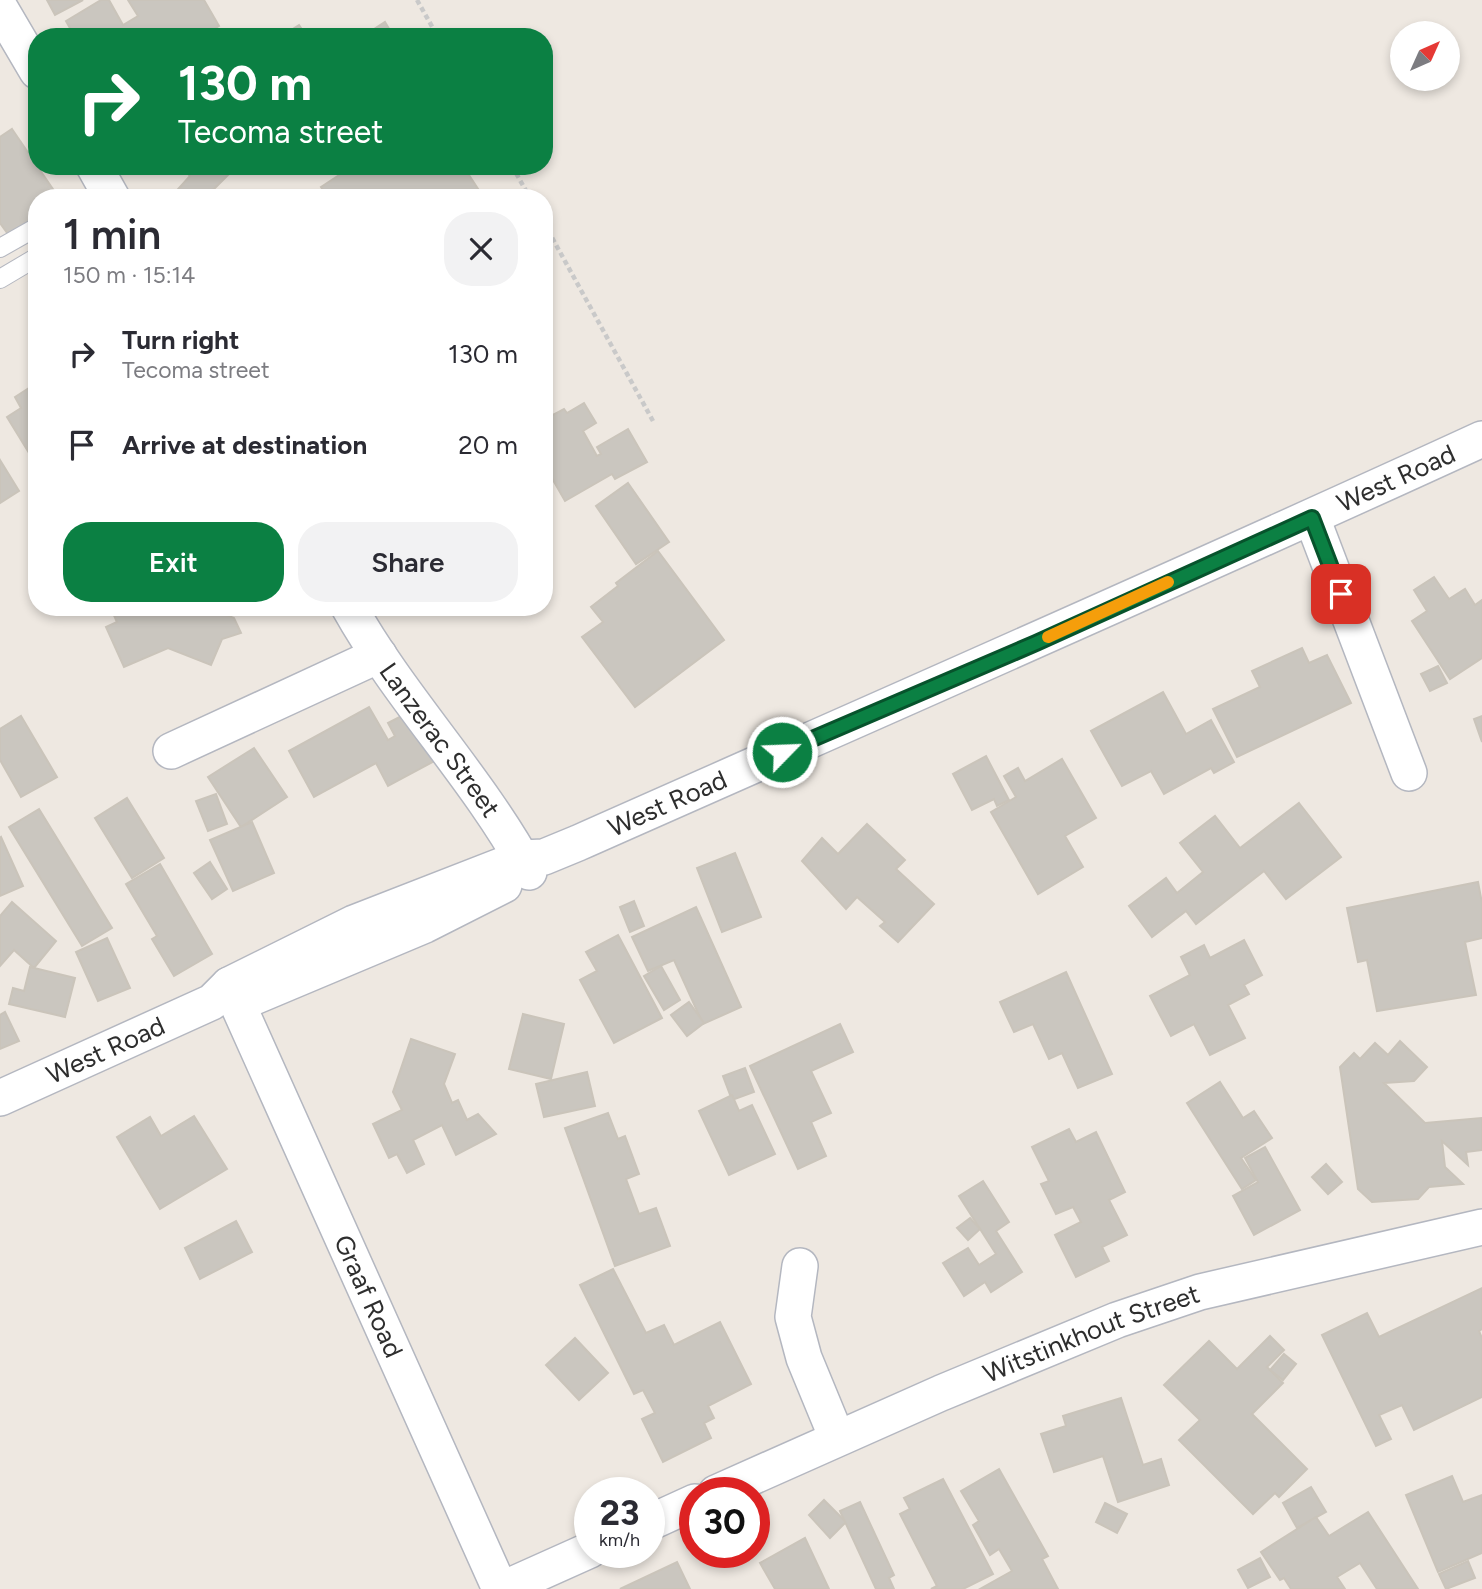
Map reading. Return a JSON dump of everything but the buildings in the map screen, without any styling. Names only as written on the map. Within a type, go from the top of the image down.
[{"type":"street","points":[[0,8],[21,65]]},
{"type":"street","name":"West Road","points":[[0,1098],[226,997],[425,925],[531,862],[1036,643],[1482,439]]},
{"type":"street","points":[[1312,518],[1409,773]]},
{"type":"street","name":"Lanzerac Street","points":[[365,616],[379,654],[531,862]]},
{"type":"street","points":[[171,751],[379,654]]},
{"type":"street","name":"Graaf Road","points":[[226,997],[501,1589]]},
{"type":"street","name":"Witstinkhout Street","points":[[751,1477],[1048,1348],[1200,1292],[1482,1227]]},
{"type":"street","points":[[800,1266],[793,1317],[804,1358],[836,1438]]},
{"type":"street","points":[[501,1589],[574,1557]]},
{"type":"lane","points":[[0,248],[28,232]]},
{"type":"lane","points":[[0,279],[28,262]]},
{"type":"path","points":[[417,0],[433,28]]},
{"type":"path","points":[[553,239],[653,421]]},
{"type":"slow traffic","points":[[1048,637],[1168,582]]},
{"type":"route","points":[[782,752],[1036,643],[1312,518],[1341,594]]}]
